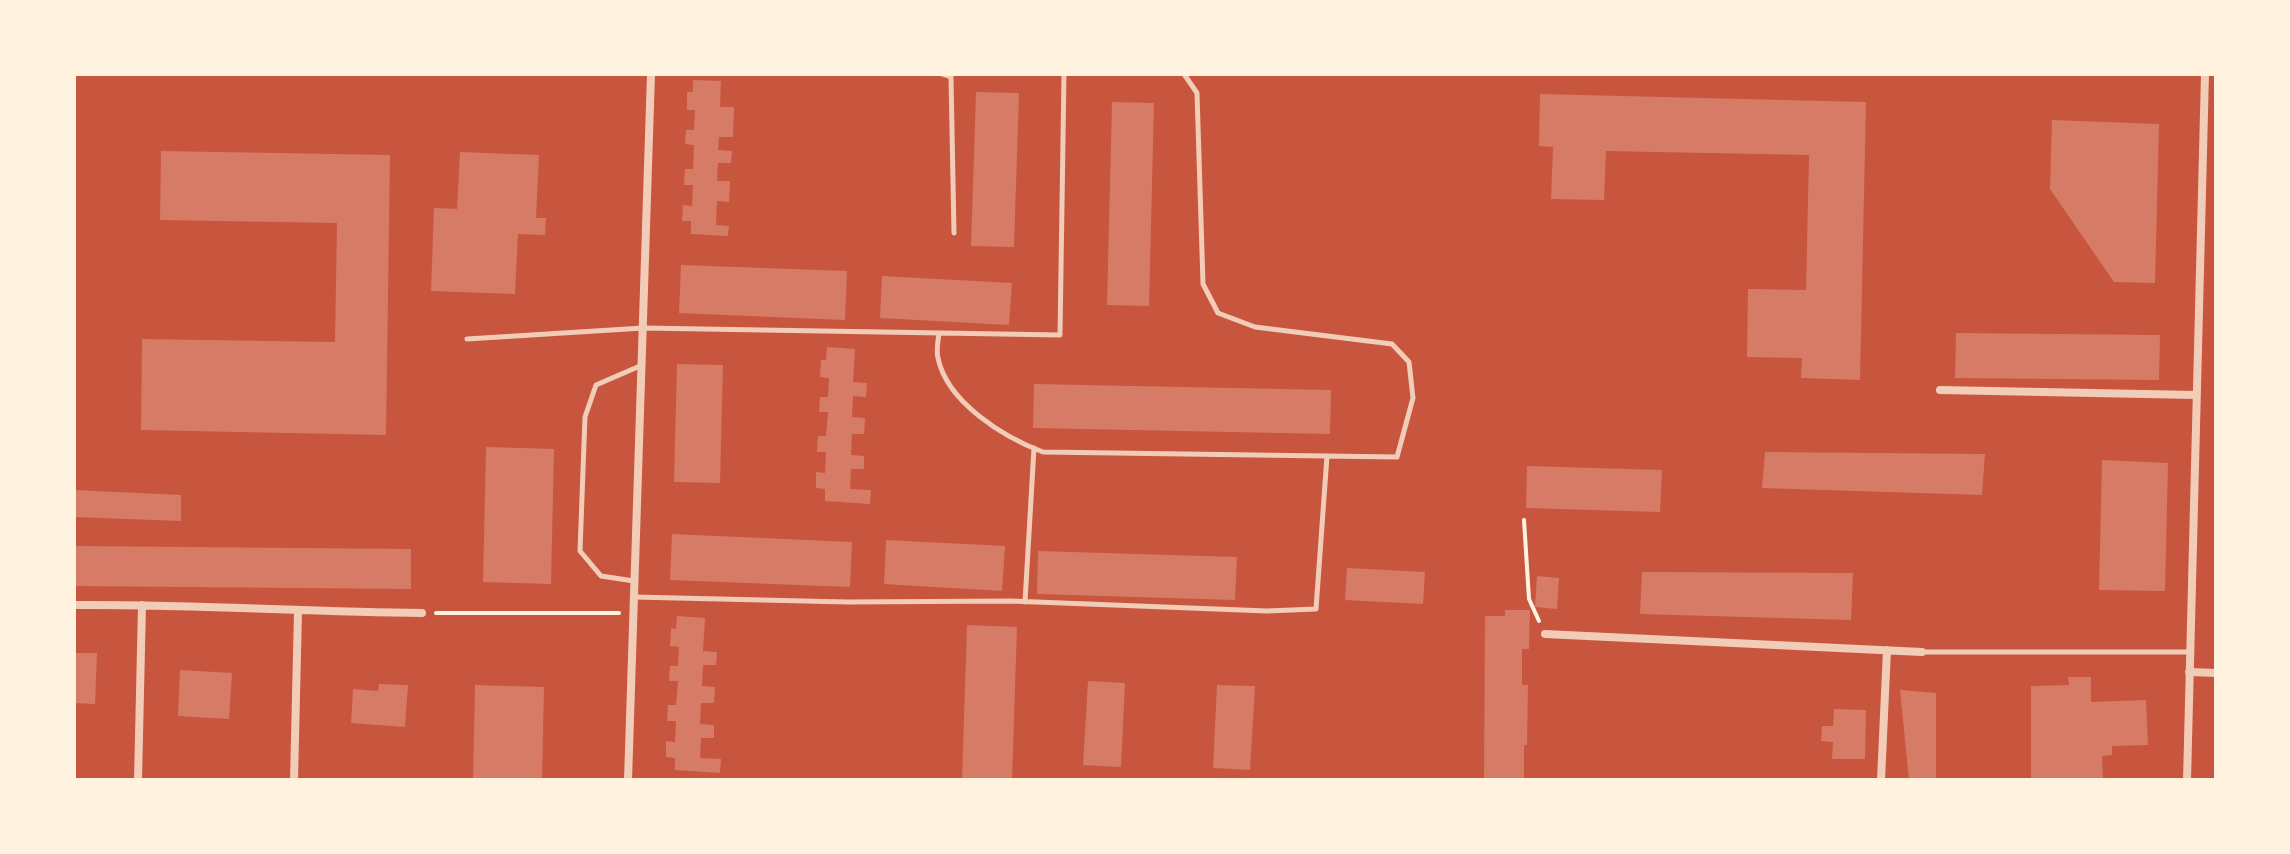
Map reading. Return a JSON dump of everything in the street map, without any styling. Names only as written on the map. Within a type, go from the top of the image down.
[{"type":"street","points":[[628,780],[651,74]]},
{"type":"street","points":[[2187,780],[2205,74]]},
{"type":"street","points":[[1940,390],[2196,395]]},
{"type":"street","points":[[74,605],[422,613]]},
{"type":"street","points":[[138,780],[142,605]]},
{"type":"street","points":[[294,780],[298,612]]},
{"type":"street","points":[[1545,634],[1922,652]]},
{"type":"street","points":[[1881,780],[1887,650]]},
{"type":"street","points":[[2189,672],[2216,673]]},
{"type":"lane","points":[[942,74],[951,77],[954,233]]},
{"type":"lane","points":[[467,339],[643,328],[1060,335],[1064,74]]},
{"type":"lane","points":[[939,333],[938,359],[958,399],[1013,440],[1043,452],[1397,457],[1413,398],[1409,362],[1392,344],[1255,327],[1218,313],[1203,284],[1197,93],[1184,74]]},
{"type":"lane","points":[[635,582],[601,576],[580,551],[585,417],[596,385],[641,366]]},
{"type":"lane","points":[[1025,602],[1034,448]]},
{"type":"lane","points":[[634,597],[1025,602],[1267,611],[1316,609],[1327,456]]},
{"type":"lane","points":[[1922,652],[2190,652]]},
{"type":"path","points":[[1524,520],[1529,599],[1545,634]]},
{"type":"path","points":[[422,613],[633,612]]},
{"type":"building","points":[[693,80],[721,81],[720,107],[734,107],[733,137],[719,137],[718,150],[732,151],[731,163],[718,163],[717,181],[730,181],[729,202],[717,201],[716,225],[729,226],[728,236],[691,234],[691,221],[682,221],[683,205],[692,206],[693,185],[684,185],[685,169],[693,169],[694,145],[685,144],[686,130],[694,130],[695,110],[687,110],[687,92],[693,92]]},
{"type":"building","points":[[976,92],[1019,93],[1014,247],[971,246]]},
{"type":"building","points":[[1540,94],[1866,102],[1860,380],[1801,378],[1802,358],[1747,357],[1748,289],[1806,290],[1809,155],[1606,151],[1604,200],[1551,199],[1553,147],[1539,146]]},
{"type":"building","points":[[1112,102],[1154,103],[1149,306],[1107,305]]},
{"type":"building","points":[[2052,120],[2159,124],[2155,283],[2114,282],[2050,189]]},
{"type":"building","points":[[161,151],[390,155],[386,435],[141,430],[142,339],[335,342],[337,223],[160,220]]},
{"type":"building","points":[[460,152],[539,155],[536,218],[546,218],[545,235],[518,234],[515,294],[431,291],[434,208],[457,209]]},
{"type":"building","points":[[681,265],[847,271],[845,320],[679,313]]},
{"type":"building","points":[[882,276],[1012,283],[1009,325],[880,318]]},
{"type":"building","points":[[1956,333],[2160,335],[2159,380],[1955,378]]},
{"type":"building","points":[[827,347],[855,349],[853,382],[867,383],[866,397],[853,396],[852,417],[865,418],[864,434],[852,434],[851,455],[864,456],[864,469],[851,469],[850,489],[871,490],[870,504],[825,501],[825,489],[816,488],[816,472],[825,473],[826,452],[817,452],[818,436],[826,436],[828,412],[819,412],[820,397],[828,397],[829,378],[820,377],[821,360],[826,360]]},
{"type":"building","points":[[677,364],[723,365],[720,483],[674,482]]},
{"type":"building","points":[[1034,384],[1331,390],[1330,434],[1033,428]]},
{"type":"building","points":[[486,447],[554,449],[551,584],[483,582]]},
{"type":"building","points":[[1765,452],[1985,454],[1982,495],[1762,488]]},
{"type":"building","points":[[2102,460],[2168,463],[2165,591],[2099,590]]},
{"type":"building","points":[[1527,466],[1662,470],[1660,512],[1526,508]]},
{"type":"building","points":[[74,490],[181,495],[181,521],[74,517]]},
{"type":"building","points":[[672,534],[852,542],[850,587],[670,580]]},
{"type":"building","points":[[886,540],[1005,546],[1002,591],[884,584]]},
{"type":"building","points":[[74,546],[411,549],[411,589],[74,586]]},
{"type":"building","points":[[1038,551],[1237,557],[1235,600],[1037,594]]},
{"type":"building","points":[[1347,568],[1425,572],[1423,604],[1345,600]]},
{"type":"building","points":[[1642,572],[1853,573],[1851,620],[1640,614]]},
{"type":"building","points":[[1537,576],[1559,578],[1557,609],[1535,607]]},
{"type":"building","points":[[1505,610],[1530,610],[1529,649],[1522,649],[1522,685],[1528,685],[1524,780],[1484,780],[1485,616],[1505,616]]},
{"type":"building","points":[[677,616],[705,618],[703,651],[717,652],[716,665],[703,665],[702,686],[715,687],[714,703],[701,703],[700,724],[714,725],[714,738],[701,738],[700,758],[721,759],[720,773],[675,770],[675,758],[666,757],[666,741],[675,742],[676,721],[667,721],[668,705],[676,705],[678,681],[669,681],[670,666],[678,666],[679,647],[670,646],[671,628],[676,629]]},
{"type":"building","points":[[967,625],[1017,627],[1012,780],[962,779]]},
{"type":"building","points":[[74,653],[97,653],[95,704],[74,703]]},
{"type":"building","points":[[180,670],[232,673],[229,719],[178,716]]},
{"type":"building","points":[[2068,677],[2091,677],[2091,702],[2146,700],[2148,745],[2112,746],[2112,755],[2102,756],[2103,780],[2031,780],[2031,686],[2069,685]]},
{"type":"building","points":[[1088,681],[1125,683],[1121,767],[1083,765]]},
{"type":"building","points":[[379,684],[408,685],[405,727],[351,723],[353,689],[378,691]]},
{"type":"building","points":[[475,685],[544,687],[542,780],[473,780]]},
{"type":"building","points":[[1217,685],[1255,686],[1250,770],[1213,768]]},
{"type":"building","points":[[1900,690],[1936,693],[1936,780],[1909,780]]},
{"type":"building","points":[[1834,709],[1866,710],[1865,759],[1832,759],[1833,742],[1821,741],[1822,726],[1833,726]]}]
